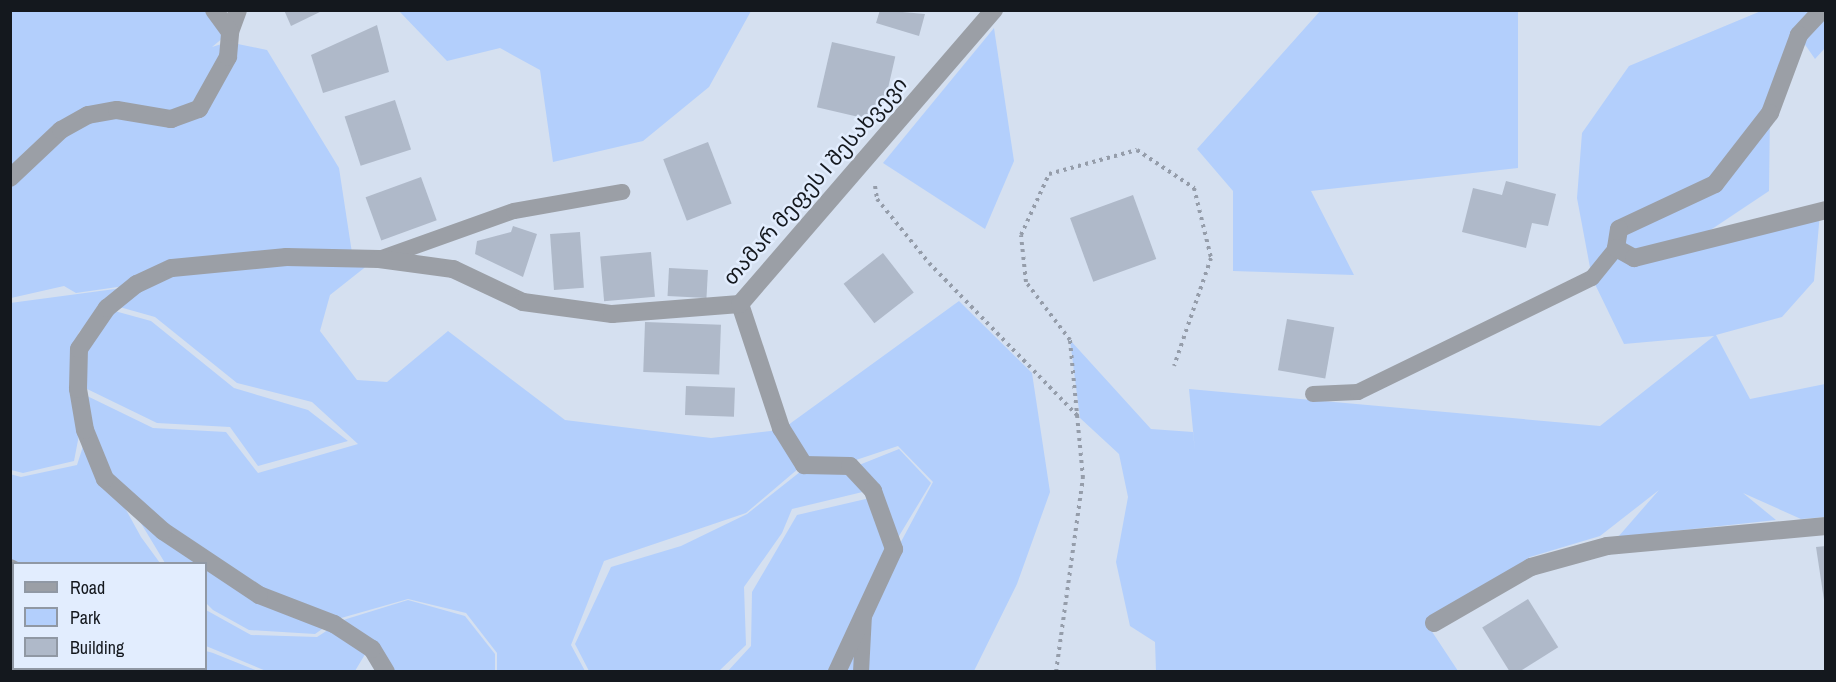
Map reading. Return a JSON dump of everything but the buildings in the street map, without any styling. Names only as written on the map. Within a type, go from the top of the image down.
[{"type":"street","points":[[214,10],[230,32]]},
{"type":"street","points":[[10,178],[61,130],[88,115],[117,110],[171,119],[199,109],[228,57],[230,32],[238,10]]},
{"type":"street","name":"თამარ მეფეს I შესახვევი","points":[[386,672],[372,649],[334,624],[259,595],[132,507],[95,461],[78,388],[79,349],[86,334],[107,308],[153,275],[195,264],[379,259],[453,269],[523,302],[612,314],[740,304],[994,10]]},
{"type":"street","points":[[1822,10],[1799,35],[1770,113],[1715,184],[1619,229],[1616,248],[1634,258],[1826,210]]},
{"type":"street","points":[[740,304],[781,428],[804,465],[850,466],[873,491],[894,549],[837,672]]},
{"type":"street","points":[[1434,623],[1531,567],[1607,546],[1826,526]]},
{"type":"lane","points":[[379,259],[514,211],[622,192]]},
{"type":"lane","points":[[1313,394],[1368,387],[1592,278],[1616,248]]},
{"type":"lane","points":[[861,672],[864,615]]},
{"type":"path","points":[[1056,672],[1083,478],[1080,418],[1070,340],[1026,282],[1021,235],[1049,174],[1137,150],[1194,188],[1211,258],[1174,366]]},
{"type":"path","points":[[868,156],[877,199],[929,263],[1080,418]]},
{"type":"green space","points":[[1321,10],[1518,11],[1518,168],[1311,191],[1354,275],[1233,271],[1233,191],[1197,149]]},
{"type":"green space","points":[[10,11],[214,11],[230,32],[212,47],[228,42],[267,50],[339,168],[352,253],[76,293],[64,286],[11,298]]},
{"type":"green space","points":[[399,11],[751,11],[709,87],[643,141],[553,162],[540,70],[500,48],[447,61]]},
{"type":"green space","points":[[1761,11],[1825,11],[1825,48],[1815,59],[1799,36],[1770,113],[1769,191],[1685,247],[1820,213],[1814,281],[1782,317],[1716,335],[1750,399],[1825,384],[1825,517],[1801,519],[1743,493],[1776,520],[1618,537],[1659,490],[1600,536],[1530,557],[1427,624],[1458,671],[1156,671],[1155,642],[1130,626],[1116,562],[1128,497],[1119,454],[1080,418],[1070,340],[1151,429],[1193,432],[1195,451],[1189,389],[1600,426],[1714,336],[1624,344],[1592,278],[1577,198],[1582,133],[1629,66]]},
{"type":"green space","points":[[994,28],[1014,161],[985,229],[883,163]]},
{"type":"green space","points":[[373,261],[330,295],[320,331],[357,380],[387,382],[448,331],[565,420],[711,438],[779,430],[799,468],[746,513],[604,561],[571,645],[585,671],[497,671],[497,653],[466,613],[408,599],[334,620],[263,590],[167,528],[108,476],[81,393],[153,428],[226,432],[258,473],[358,444],[312,402],[237,383],[155,317],[116,306],[140,289],[195,269]]},
{"type":"green space","points":[[130,287],[79,332],[74,348],[80,430],[74,461],[23,473],[11,470],[10,303]]},
{"type":"green space","points":[[959,301],[1032,373],[1050,492],[1017,584],[974,671],[847,671],[895,553],[933,482],[898,446],[850,462],[805,463],[784,428]]},
{"type":"green space","points":[[111,310],[151,321],[234,388],[308,410],[348,441],[258,466],[230,427],[157,423],[83,387],[83,350]]},
{"type":"green space","points":[[86,437],[141,537],[159,562],[10,562],[10,474],[21,477],[77,465]]},
{"type":"green space","points":[[899,449],[931,483],[896,541],[875,489],[792,509],[782,533],[744,587],[746,645],[719,671],[589,671],[575,644],[611,567],[681,546],[747,514],[805,468],[849,469]]},
{"type":"green space","points":[[870,498],[886,550],[831,671],[727,672],[751,646],[752,592],[797,515]]},
{"type":"green space","points":[[136,515],[328,625],[315,634],[249,630],[213,610],[207,604],[207,562],[164,562]]},
{"type":"green space","points":[[408,600],[465,616],[495,654],[495,671],[392,671],[340,621]]},
{"type":"green space","points":[[207,611],[251,635],[317,637],[331,628],[367,651],[355,671],[266,671],[207,646]]},
{"type":"green space","points":[[207,651],[213,653],[258,671],[207,670]]}]
